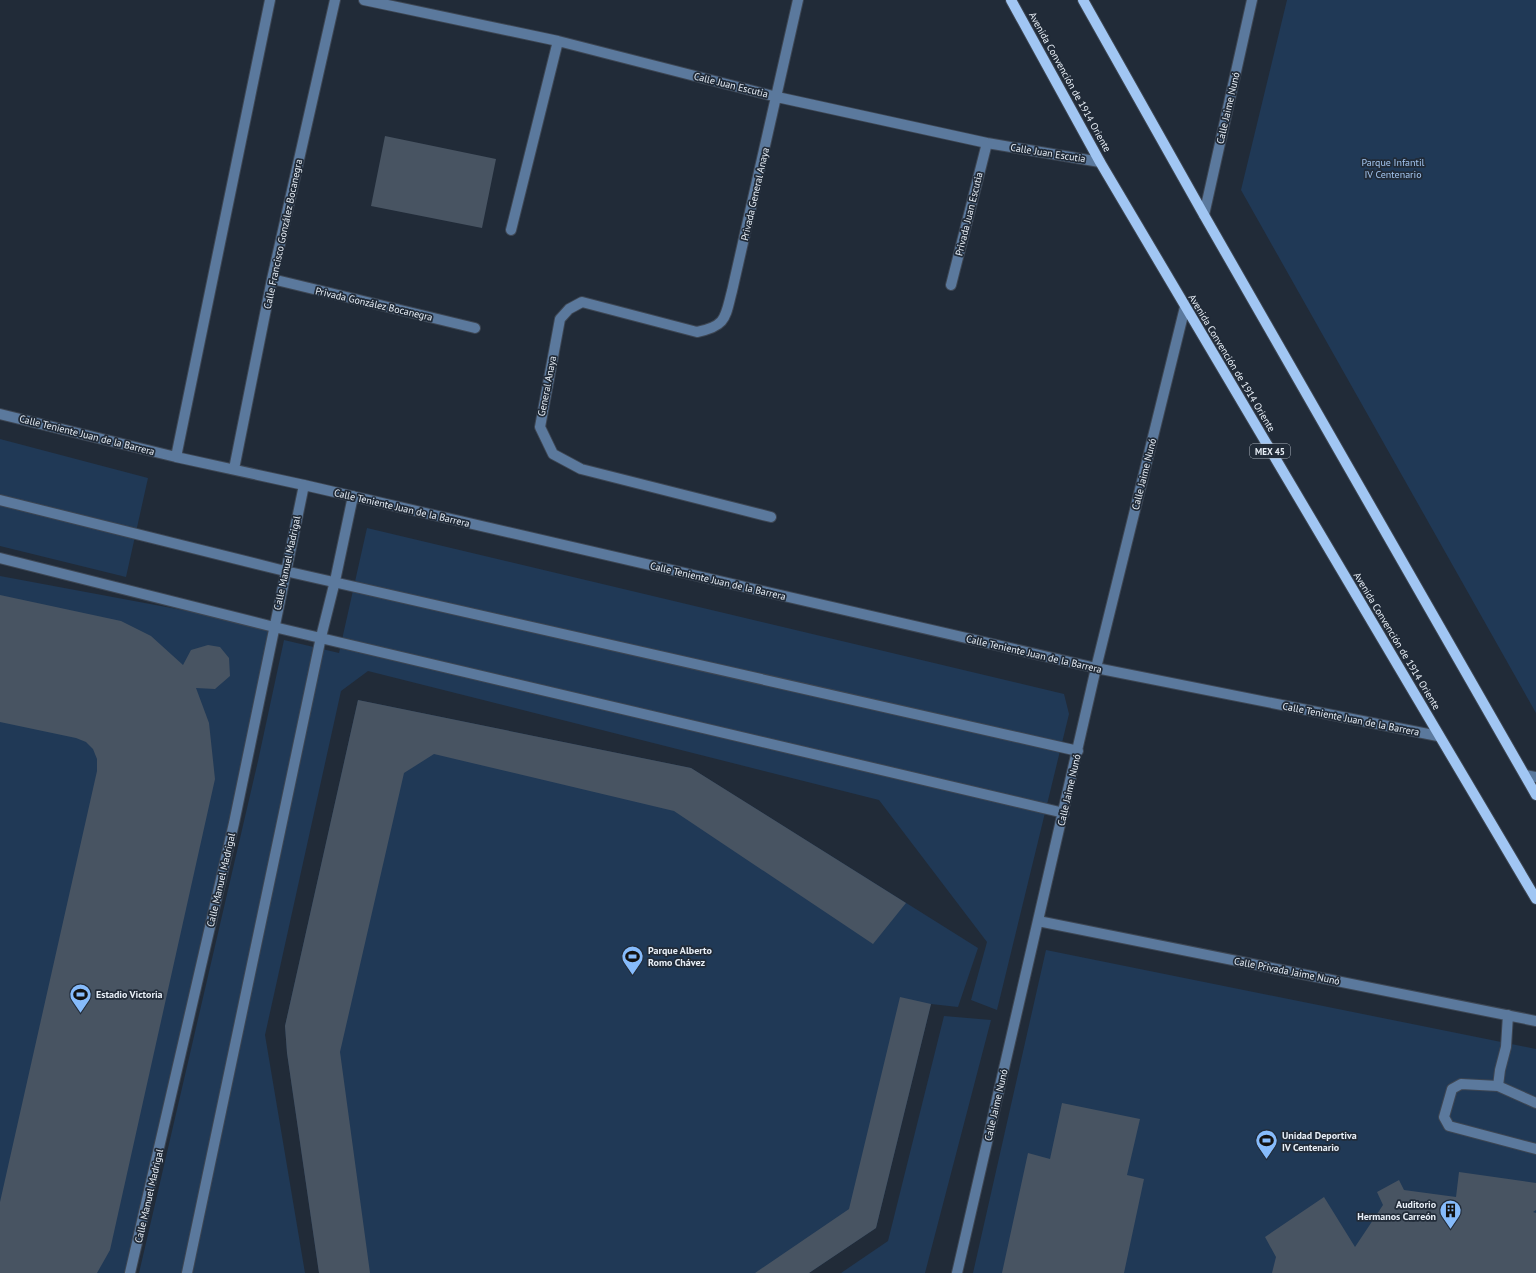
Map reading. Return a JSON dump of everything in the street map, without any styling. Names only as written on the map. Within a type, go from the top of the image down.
[{"type":"main road","name":"Avenida Convención de 1914 Oriente","points":[[1011,0],[1100,162],[1438,736],[1536,899]]},
{"type":"main road","points":[[1083,0],[1204,215],[1536,795]]},
{"type":"street","points":[[176,457],[270,0]]},
{"type":"street","name":"Calle Francisco González Bocanegra","points":[[234,469],[272,279],[335,0]]},
{"type":"street","name":"Calle Juan Escutia","points":[[364,0],[558,41],[777,97],[986,143],[1100,162]]},
{"type":"street","name":"Privada General Anaya","points":[[732,291],[798,0]]},
{"type":"street","name":"Calle Jaime Nunó","points":[[1204,215],[1252,0]]},
{"type":"street","points":[[511,230],[558,41]]},
{"type":"street","name":"Privada Juan Escutia","points":[[951,285],[986,143]]},
{"type":"street","name":"Privada González Bocanegra","points":[[272,279],[475,328]]},
{"type":"street","name":"General Anaya","points":[[732,291],[724,321],[711,329],[697,332],[582,302],[569,309],[560,319],[540,427],[553,454],[581,469],[771,517]]},
{"type":"street","name":"Calle Jaime Nunó","points":[[957,1273],[1064,813],[1096,668],[1185,307]]},
{"type":"street","name":"Calle Teniente Juan de la Barrera","points":[[0,414],[176,457],[353,496],[1096,668],[1438,736]]},
{"type":"street","name":"Calle Manuel Madrigal","points":[[130,1273],[234,823],[304,485]]},
{"type":"street","points":[[187,1273],[321,637],[336,581],[353,496]]},
{"type":"street","points":[[0,500],[285,571],[336,581],[1078,751]]},
{"type":"street","points":[[0,558],[274,627],[1064,813]]},
{"type":"street","points":[[1525,775],[1536,777]]},
{"type":"street","name":"Calle Privada Jaime Nunó","points":[[1038,921],[1536,1021]]},
{"type":"street","points":[[1498,1086],[1500,1070],[1506,1047],[1508,1015]]},
{"type":"street","points":[[1536,1102],[1498,1086],[1461,1084],[1452,1089],[1444,1117],[1448,1126],[1536,1149]]},
{"type":"green space","name":"Parque Infantil IV Centenario","points":[[1287,0],[1536,0],[1536,713],[1241,190]]},
{"type":"green space","points":[[0,439],[148,478],[126,577],[0,546]]},
{"type":"green space","points":[[367,528],[1064,694],[1069,714],[997,1010],[971,1000],[987,942],[879,800],[368,671],[341,691],[265,1035],[305,1273],[139,1273],[258,761],[284,640],[339,653]]},
{"type":"green space","name":"Estadio Victoria","points":[[0,576],[274,627],[128,1273],[0,1273]]},
{"type":"green space","name":"Parque Alberto Romo Chávez","points":[[358,700],[691,768],[978,948],[958,1007],[931,1004],[876,1228],[809,1273],[319,1273],[287,1053],[285,1026]]},
{"type":"green space","name":"Unidad Deportiva IV Centenario","points":[[1046,950],[1536,1049],[1536,1273],[973,1273]]},
{"type":"green space","points":[[944,1016],[991,1020],[925,1273],[841,1273],[888,1241]]},
{"type":"building","points":[[385,136],[496,159],[482,228],[371,206]]},
{"type":"building","name":"Estadio Victoria","points":[[0,595],[121,621],[151,636],[183,665],[191,650],[208,645],[220,647],[229,658],[230,676],[215,689],[196,688],[209,723],[215,779],[110,1250],[97,1273],[0,1273],[0,1202],[97,771],[97,759],[93,749],[86,742],[76,738],[0,722]]},
{"type":"building","points":[[358,700],[691,768],[906,903],[873,944],[674,811],[434,754],[404,773],[340,1052],[370,1273],[319,1273],[287,1053],[285,1026]]},
{"type":"building","points":[[900,997],[931,1004],[876,1228],[809,1273],[755,1273],[849,1209]]},
{"type":"building","points":[[1062,1103],[1140,1119],[1127,1175],[1144,1179],[1124,1273],[1002,1273],[1028,1153],[1050,1159]]},
{"type":"building","name":"Auditorio Hermanos Carreón","points":[[1459,1172],[1536,1183],[1536,1210],[1533,1212],[1536,1213],[1536,1273],[1272,1273],[1276,1257],[1265,1237],[1324,1197],[1355,1247],[1383,1205],[1377,1192],[1399,1180],[1404,1190],[1456,1197]]},
{"type":"place","name":"Parque Alberto Romo Chávez","points":[[632,976]]},
{"type":"place","name":"Estadio Victoria","points":[[81,1014]]},
{"type":"place","name":"Unidad Deportiva IV Centenario","points":[[1267,1160]]},
{"type":"place","name":"Auditorio Hermanos Carreón","points":[[1451,1230]]}]
